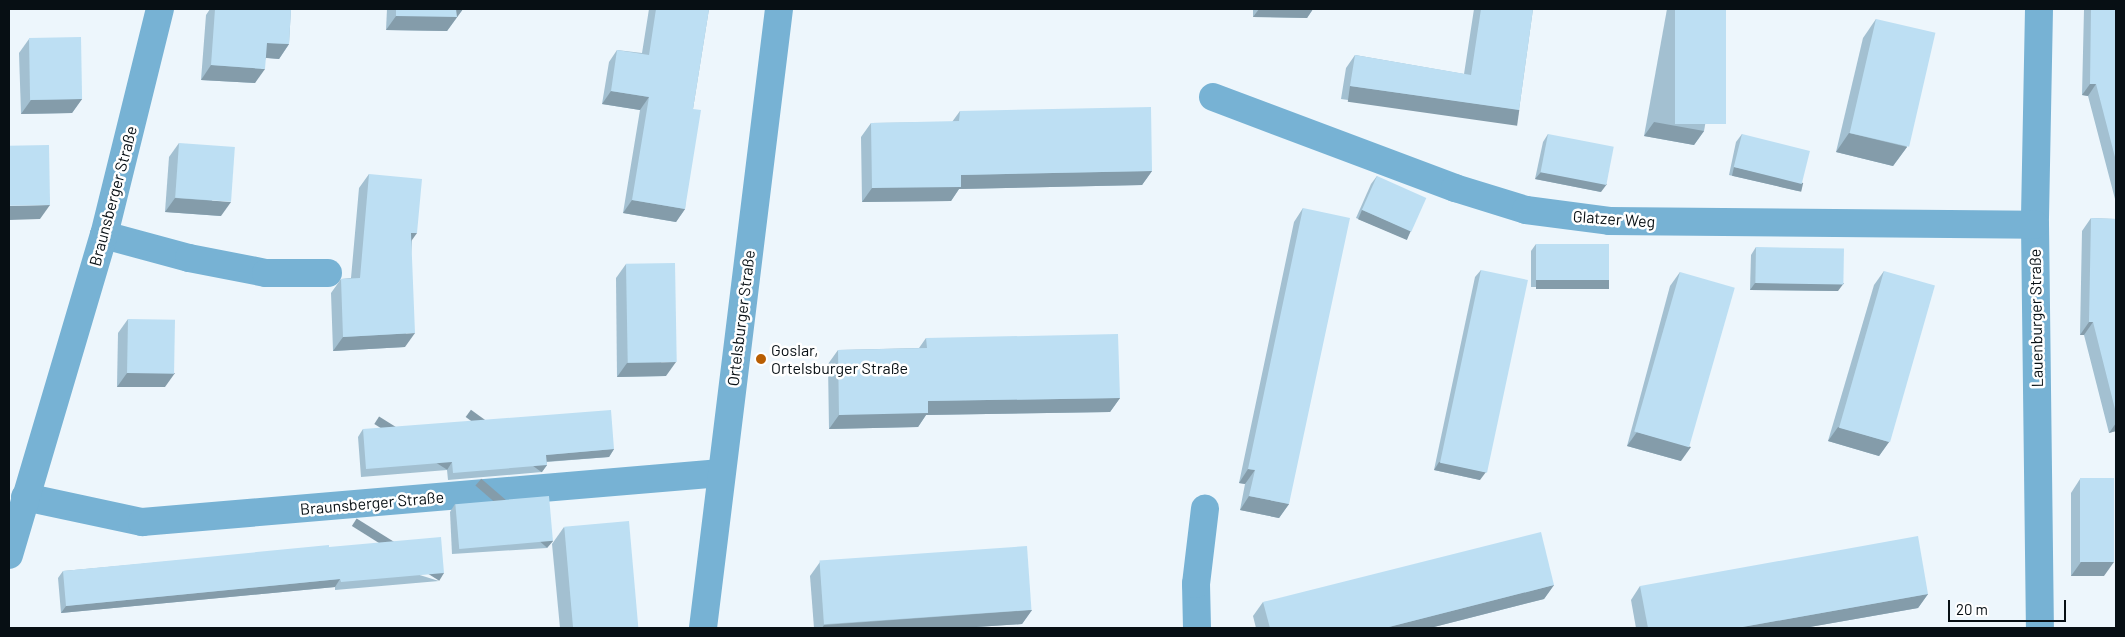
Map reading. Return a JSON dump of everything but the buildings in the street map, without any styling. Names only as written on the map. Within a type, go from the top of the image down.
[{"type":"street","name":"Braunsberger Straße","points":[[9,555],[104,235],[160,9]]},
{"type":"street","name":"Ortelsburger Straße","points":[[702,628],[779,9]]},
{"type":"street","name":"Lauenburger Straße","points":[[2039,9],[2035,225],[2040,628]]},
{"type":"street","name":"Glatzer Weg","points":[[1213,97],[1456,188],[1526,210],[1609,221],[2035,225]]},
{"type":"street","points":[[104,235],[189,258],[266,273],[328,272]]},
{"type":"street","name":"Braunsberger Straße","points":[[25,497],[142,522],[721,473]]},
{"type":"street","points":[[1197,628],[1196,584],[1205,509]]},
{"type":"place","name":"Goslar, Ortelsburger Straße","points":[[761,359]]}]
